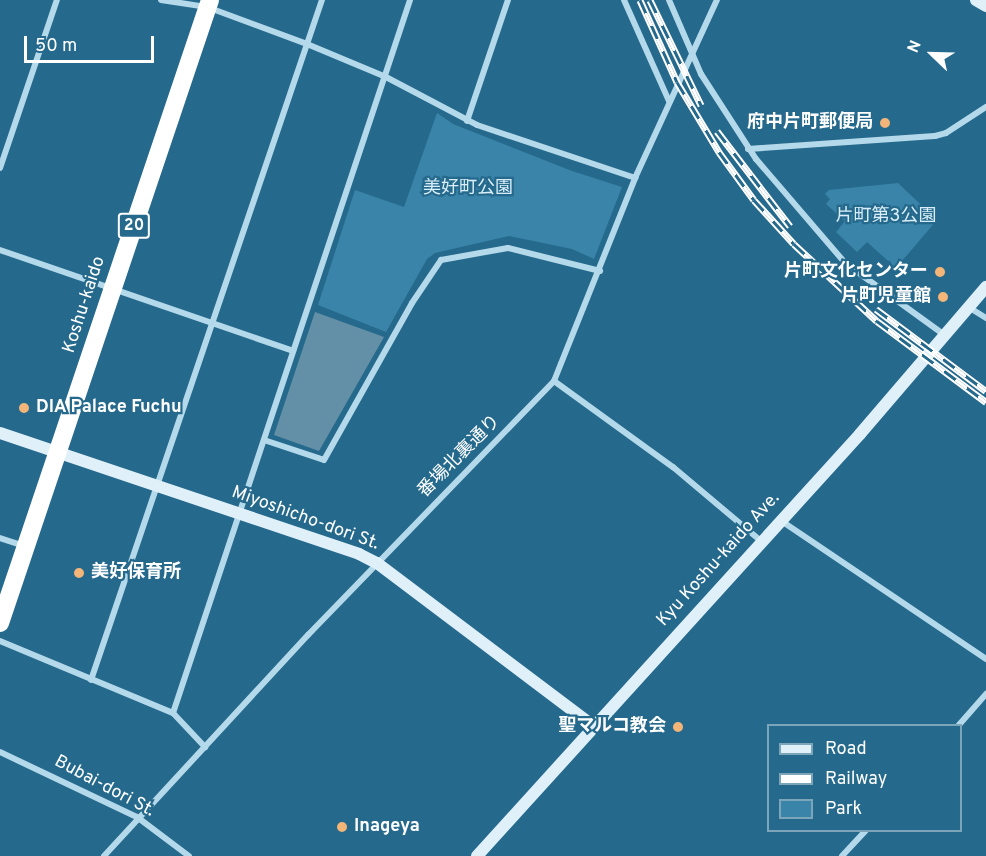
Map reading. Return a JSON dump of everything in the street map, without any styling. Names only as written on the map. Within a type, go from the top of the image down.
[{"type":"highway","name":"Koshu-kaido","points":[[0,623],[208,4]]},
{"type":"main road","points":[[976,0],[986,6]]},
{"type":"main road","name":"Kyu Koshu-kaido Ave.","points":[[477,856],[946,336],[986,286]]},
{"type":"main road","name":"Miyoshicho-dori St.","points":[[0,433],[377,563],[592,726]]},
{"type":"street","points":[[0,168],[57,0]]},
{"type":"street","points":[[161,0],[208,4],[384,76],[467,121],[635,178]]},
{"type":"street","points":[[91,680],[322,0]]},
{"type":"street","points":[[173,713],[410,0]]},
{"type":"street","points":[[467,121],[508,0]]},
{"type":"street","points":[[624,0],[669,101]]},
{"type":"street","points":[[669,0],[691,54],[748,149],[844,263],[946,336]]},
{"type":"street","name":"番場北裏通り","points":[[104,856],[377,563],[554,381],[600,271],[635,178],[717,0]]},
{"type":"street","points":[[748,149],[935,136],[986,107]]},
{"type":"street","points":[[264,440],[324,460],[412,303],[441,260],[508,248],[600,271]]},
{"type":"street","points":[[0,250],[294,351]]},
{"type":"street","points":[[970,308],[986,318]]},
{"type":"street","points":[[554,381],[673,467],[760,541]]},
{"type":"street","points":[[780,520],[986,659]]},
{"type":"street","points":[[0,537],[26,547]]},
{"type":"street","points":[[0,641],[173,713],[205,747]]},
{"type":"street","points":[[960,724],[986,694]]},
{"type":"street","name":"Bubai-dori St.","points":[[0,752],[137,818],[189,856]]},
{"type":"street","points":[[842,856],[866,832]]},
{"type":"green space","name":"美好町公園","points":[[437,113],[453,124],[572,171],[622,187],[594,259],[572,249],[509,236],[435,253],[427,259],[386,332],[318,305],[355,190],[404,207]]},
{"type":"green space","name":"片町第3公園","points":[[898,183],[937,220],[896,268],[867,242],[857,252],[836,232],[845,221],[826,204],[830,199],[825,194],[829,190]]},
{"type":"shaded area","points":[[315,312],[384,337],[319,451],[274,435]]},
{"type":"railway","points":[[640,0],[677,82],[719,152],[754,200],[794,244],[877,321],[986,402]]},
{"type":"railway","points":[[650,0],[701,105]]},
{"type":"railway","points":[[717,131],[790,226]]},
{"type":"railway","points":[[876,309],[986,391]]},
{"type":"place","name":"府中片町郵便局","points":[[885,123]]},
{"type":"place","name":"片町文化センター","points":[[940,272]]},
{"type":"place","name":"片町児童館","points":[[943,297]]},
{"type":"place","name":"DIA Palace Fuchu","points":[[24,408]]},
{"type":"place","name":"美好保育所","points":[[79,573]]},
{"type":"place","name":"聖マルコ教会","points":[[678,727]]},
{"type":"place","name":"Inageya","points":[[342,827]]}]
